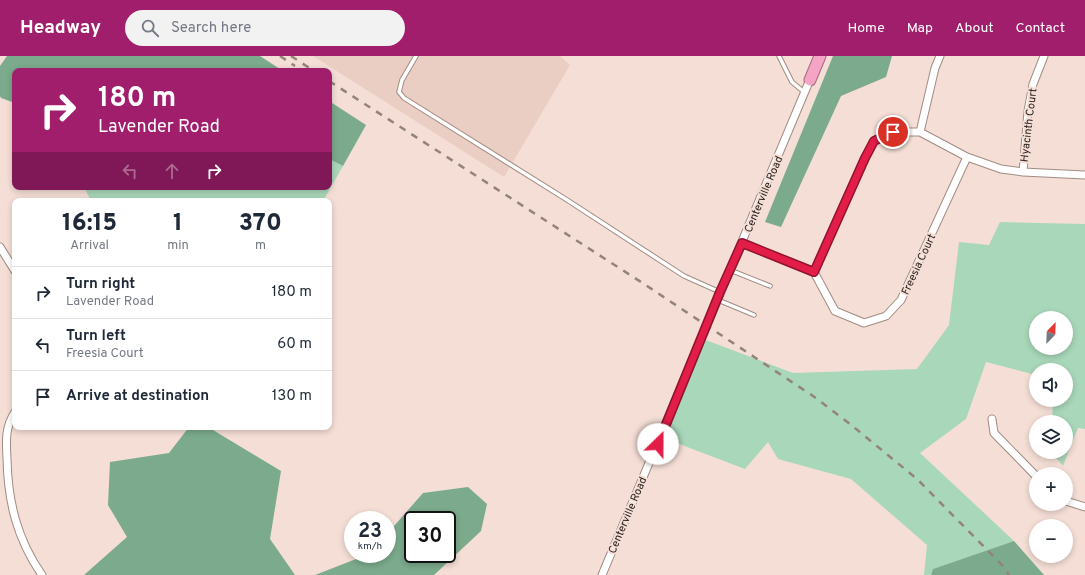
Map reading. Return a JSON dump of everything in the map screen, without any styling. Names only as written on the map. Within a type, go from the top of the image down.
[{"type":"highway","points":[[810,80],[820,56]]},
{"type":"street","name":"Centerville Road","points":[[602,575],[805,93],[817,56]]},
{"type":"street","points":[[920,132],[940,56]]},
{"type":"street","name":"Hyacinth Court","points":[[1023,172],[1028,111],[1033,84],[1044,56]]},
{"type":"street","points":[[742,243],[814,272],[874,141],[893,132],[920,132],[967,157],[1002,169],[1023,172],[1085,175]]},
{"type":"street","name":"Freesia Court","points":[[814,272],[835,311],[864,323],[886,316],[901,300],[967,157]]},
{"type":"street","points":[[0,247],[12,266]]},
{"type":"street","points":[[12,418],[7,428],[6,438],[7,481],[10,502],[20,534],[38,574]]},
{"type":"street","points":[[992,419],[994,433],[1029,469]]},
{"type":"street","points":[[1073,503],[1085,507]]},
{"type":"lane","points":[[416,56],[402,80],[399,92],[404,98],[564,198],[684,276],[720,292]]},
{"type":"lane","points":[[780,56],[792,82],[805,93]]},
{"type":"lane","points":[[730,270],[770,286]]},
{"type":"lane","points":[[717,300],[754,315]]},
{"type":"shaded area","points":[[313,56],[560,56],[570,65],[504,177]]},
{"type":"green space","points":[[7,56],[260,56],[278,68],[12,68],[12,102],[1,98],[0,96],[0,66]]},
{"type":"green space","points":[[833,56],[892,56],[886,77],[841,96],[781,227],[765,222]]},
{"type":"green space","points":[[332,103],[366,125],[343,166],[332,160]]},
{"type":"green space","points":[[332,160],[343,166],[332,185]]},
{"type":"green space","points":[[86,190],[329,190],[325,198],[90,198]]},
{"type":"green space","points":[[1000,222],[1085,224],[1085,429],[1078,428],[1073,441],[1073,415],[1052,415],[1053,407],[1073,407],[1073,363],[1029,363],[1029,373],[986,362],[966,419],[920,453],[1014,541],[933,569],[931,575],[924,575],[927,545],[851,479],[778,459],[768,442],[745,469],[661,437],[703,339],[793,373],[917,369],[949,325],[959,242],[989,245]]},
{"type":"green space","points":[[187,430],[213,430],[281,471],[270,539],[295,575],[84,575],[127,537],[108,505],[110,462],[169,453]]},
{"type":"green space","points":[[1057,459],[1066,459],[1063,466]]},
{"type":"green space","points":[[468,487],[487,504],[481,531],[456,554],[456,511],[407,511],[423,493]]},
{"type":"green space","points":[[404,515],[404,563],[447,563],[434,575],[315,575],[346,563],[396,563],[396,524]]},
{"type":"green space","points":[[1014,541],[1029,558],[1029,563],[1033,563],[1044,575],[931,575],[933,569]]},
{"type":"railway","points":[[280,56],[295,66]]},
{"type":"railway","points":[[291,56],[309,68]]},
{"type":"railway","points":[[332,83],[641,282],[813,396],[917,479],[1002,565],[1009,575]]},
{"type":"route","points":[[658,444],[720,292],[742,243],[814,272],[874,141],[893,132]]}]
